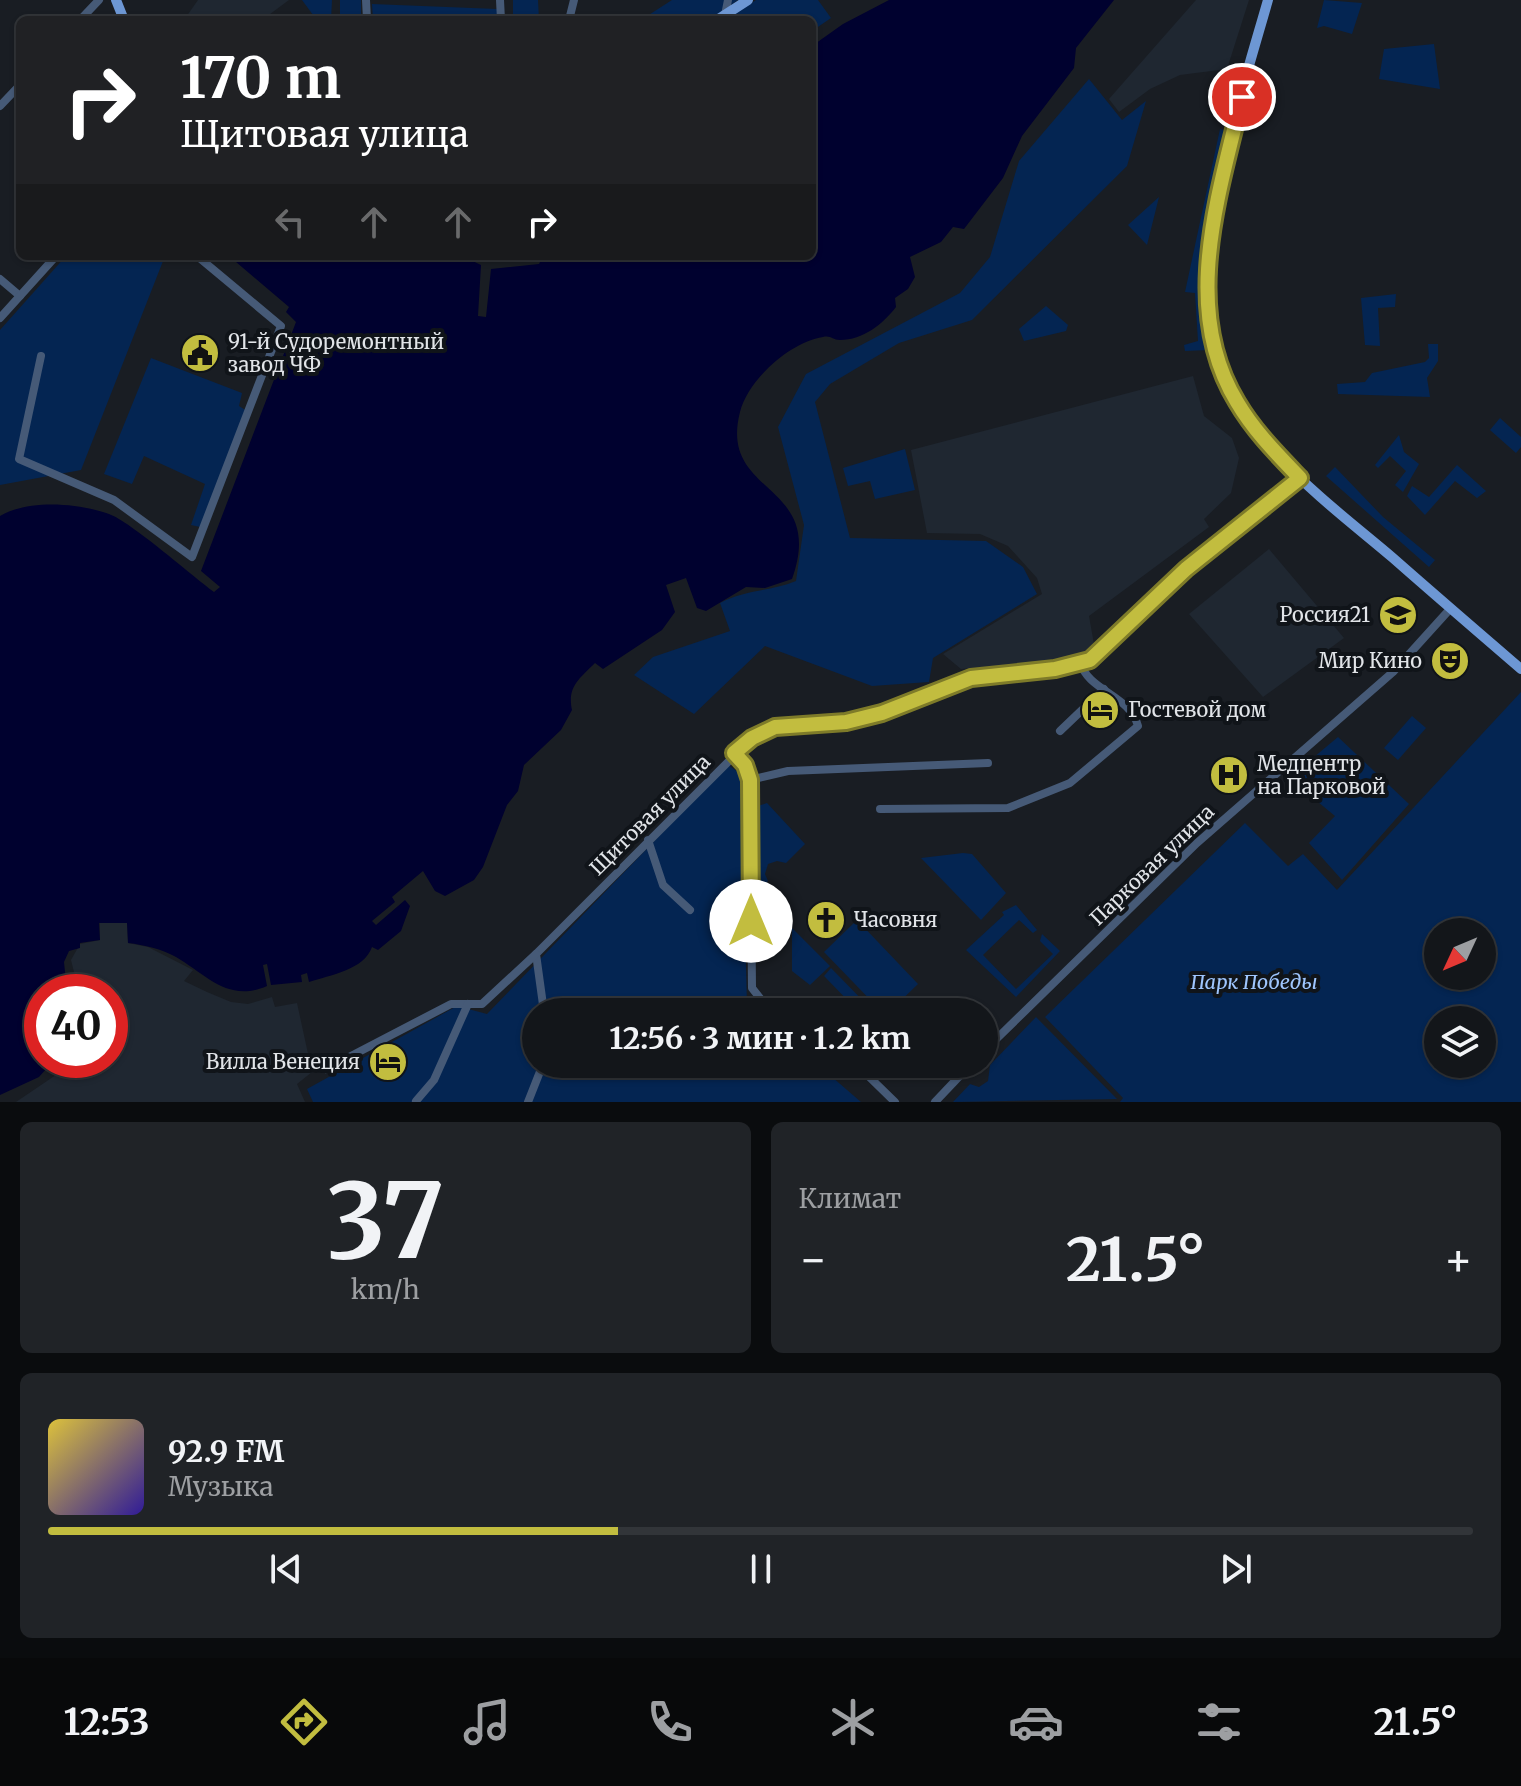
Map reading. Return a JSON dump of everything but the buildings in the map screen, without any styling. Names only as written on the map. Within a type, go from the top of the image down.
[{"type":"main road","points":[[723,16],[748,0]]},
{"type":"main road","points":[[1268,0],[1248,71],[1211,236],[1208,302],[1217,360],[1236,402],[1265,441],[1300,478],[1521,669]]},
{"type":"street","points":[[84,16],[99,0]]},
{"type":"street","points":[[0,106],[16,89]]},
{"type":"street","points":[[0,318],[52,260]]},
{"type":"street","points":[[41,356],[19,459],[114,500],[192,557],[281,326],[202,260]]},
{"type":"street","points":[[0,279],[20,296]]},
{"type":"street","name":"Щитовая улица","points":[[326,1069],[451,1004],[482,1004],[490,999],[752,738],[775,727],[846,722],[882,713],[971,678],[1055,669],[1090,660],[1186,569],[1300,478]]},
{"type":"street","name":"Парковая улица","points":[[998,1037],[1197,843],[1393,672],[1450,609]]},
{"type":"street","points":[[880,809],[1008,808],[1070,783],[1138,726],[1123,705],[1083,674],[1080,662]]},
{"type":"street","points":[[1060,731],[1104,689]]},
{"type":"street","points":[[734,753],[745,765],[750,780],[752,988],[760,998]]},
{"type":"street","points":[[750,780],[788,771],[988,763]]},
{"type":"street","points":[[648,840],[663,885],[690,910]]},
{"type":"street","points":[[536,954],[542,998]]},
{"type":"street","points":[[416,1101],[434,1080],[468,1004]]},
{"type":"street","points":[[528,1102],[537,1078]]},
{"type":"street","points":[[870,1078],[895,1102]]},
{"type":"street","points":[[935,1102],[958,1078]]},
{"type":"shaded area","points":[[198,0],[289,0],[267,16],[187,16]]},
{"type":"shaded area","points":[[889,0],[1114,0],[1076,48],[1074,68],[1022,136],[1003,178],[964,229],[953,227],[941,242],[910,257],[915,277],[908,289],[895,298],[896,307],[891,313],[872,330],[857,337],[840,340],[826,337],[797,346],[772,364],[752,387],[740,412],[737,440],[744,460],[785,506],[796,524],[799,547],[792,579],[765,588],[746,587],[706,611],[697,608],[686,578],[666,585],[675,612],[662,630],[603,669],[595,663],[579,679],[571,695],[572,710],[561,730],[524,765],[518,791],[507,805],[483,867],[474,880],[445,896],[435,891],[423,871],[392,897],[395,902],[372,921],[376,925],[405,900],[410,906],[401,931],[378,950],[372,947],[368,955],[354,966],[309,982],[307,973],[301,975],[302,982],[271,985],[267,964],[263,965],[267,986],[241,991],[229,989],[176,957],[147,946],[128,943],[127,923],[99,923],[100,940],[80,943],[80,948],[69,951],[64,962],[65,974],[24,974],[24,1078],[37,1078],[0,1095],[0,516],[25,507],[54,504],[109,514],[146,538],[214,592],[220,587],[201,571],[296,322],[286,312],[289,307],[234,260],[470,260],[481,265],[478,316],[486,317],[491,269],[539,264],[541,260],[816,260],[816,43],[843,24]]},
{"type":"shaded area","points":[[1196,0],[1249,0],[1227,69],[1180,75],[1150,89],[1119,112],[1109,99]]},
{"type":"shaded area","points":[[1193,376],[1204,416],[1232,438],[1239,458],[1231,493],[1204,519],[1209,527],[1089,616],[1095,650],[1047,662],[961,669],[943,654],[1042,594],[1037,578],[1008,546],[980,534],[927,533],[911,450]]},
{"type":"shaded area","points":[[1269,549],[1344,638],[1263,697],[1189,614]]},
{"type":"shaded area","points":[[100,923],[127,923],[128,943],[148,947],[193,970],[184,981],[207,992],[231,1002],[248,1004],[272,997],[275,1007],[297,1003],[312,1072],[297,1084],[305,1102],[16,1102],[51,1078],[128,1078],[128,974],[74,974],[71,960],[80,944],[100,940]]},
{"type":"green space","points":[[302,0],[332,0],[331,16],[314,16]]},
{"type":"green space","points":[[340,0],[361,0],[361,16],[340,16]]},
{"type":"green space","points":[[513,0],[538,0],[539,16],[513,16]]},
{"type":"green space","points":[[672,0],[738,0],[715,16],[647,16]]},
{"type":"green space","points":[[756,0],[818,0],[831,18],[816,28],[816,16],[732,16]]},
{"type":"green space","points":[[1324,0],[1362,3],[1352,34],[1324,26],[1317,28]]},
{"type":"green space","points":[[372,4],[497,9],[497,16],[373,16]]},
{"type":"green space","points":[[1434,44],[1440,89],[1379,79],[1384,49]]},
{"type":"green space","points":[[1089,79],[1122,120],[1146,101],[1127,166],[972,320],[899,343],[830,384],[815,402],[850,538],[986,541],[1023,567],[1037,594],[933,658],[929,682],[872,686],[765,646],[694,714],[634,675],[653,657],[730,631],[720,603],[739,595],[796,581],[804,525],[778,427],[806,374],[960,293],[990,257],[1019,161]]},
{"type":"green space","points":[[1220,129],[1228,131],[1203,267],[1203,322],[1208,350],[1185,351],[1184,345],[1198,341],[1195,293],[1185,292]]},
{"type":"green space","points":[[1159,197],[1147,245],[1128,225]]},
{"type":"green space","points":[[62,260],[163,260],[81,470],[0,485],[0,330]]},
{"type":"green space","points":[[1396,294],[1395,307],[1378,308],[1380,346],[1365,345],[1361,298]]},
{"type":"green space","points":[[1046,306],[1068,325],[1066,331],[1024,341],[1019,329]]},
{"type":"green space","points":[[1428,344],[1438,344],[1438,361],[1427,378],[1430,397],[1338,394],[1337,384],[1365,382],[1372,373],[1425,362],[1429,358]]},
{"type":"green space","points":[[151,358],[242,393],[239,406],[247,411],[200,527],[191,525],[205,484],[144,456],[132,484],[104,474]]},
{"type":"green space","points":[[1500,418],[1521,437],[1521,447],[1516,453],[1490,430]]},
{"type":"green space","points":[[1399,435],[1404,452],[1419,464],[1403,492],[1395,485],[1406,471],[1390,456],[1378,468],[1375,465]]},
{"type":"green space","points":[[905,449],[915,490],[875,499],[870,481],[848,486],[843,468]]},
{"type":"green space","points":[[1457,465],[1486,491],[1477,498],[1455,481],[1425,515],[1407,496],[1412,486],[1429,497]]},
{"type":"green space","points":[[1335,467],[1383,517],[1435,560],[1429,567],[1326,476]]},
{"type":"green space","name":"Парк Победы","points":[[1521,692],[1521,1102],[1120,1102],[1123,1098],[1045,1017],[1245,823],[1288,866],[1303,854],[1337,890]]},
{"type":"green space","points":[[1412,716],[1426,728],[1398,760],[1384,748]]},
{"type":"green space","points":[[1338,737],[1409,804],[1342,880],[1309,843],[1335,816],[1289,778]]},
{"type":"green space","points":[[728,765],[741,774],[747,998],[522,998],[522,1078],[833,1078],[861,1102],[313,1102],[307,1089],[457,1006],[487,1014]]},
{"type":"green space","points":[[767,803],[805,844],[786,863],[777,861],[768,864],[765,874],[768,881],[762,887],[754,881],[755,813],[758,806]]},
{"type":"green space","points":[[972,854],[1006,893],[981,920],[921,858]]},
{"type":"green space","points":[[1016,905],[1037,930],[1033,933],[1019,920],[983,955],[1016,989],[1053,954],[1040,941],[1042,934],[1060,951],[1016,997],[966,950],[1004,915],[1002,912]]},
{"type":"green space","points":[[857,920],[918,984],[904,998],[868,998],[824,952]]},
{"type":"green space","points":[[792,928],[830,966],[810,985],[792,971]]},
{"type":"green space","points":[[831,968],[860,998],[845,998],[824,976]]},
{"type":"green space","points":[[1036,1017],[1117,1099],[953,1102],[970,1084],[979,1087],[988,1078],[998,1078],[998,1057]]},
{"type":"place","name":"91-й Судоремонтный завод ЧФ","points":[[200,353]]},
{"type":"place","name":"Россия21","points":[[1398,615]]},
{"type":"place","name":"Мир Кино","points":[[1450,661]]},
{"type":"place","name":"Гостевой дом","points":[[1100,710]]},
{"type":"place","name":"Медцентр на Парковой","points":[[1229,775]]},
{"type":"place","name":"Часовня","points":[[826,920]]},
{"type":"place","name":"Вилла Венеция","points":[[388,1062]]},
{"type":"route","points":[[751,921],[750,780],[745,765],[734,753],[752,738],[775,727],[846,722],[882,713],[971,678],[1007,671],[1055,669],[1090,660],[1186,569],[1300,478],[1265,441],[1236,402],[1217,360],[1210,328],[1208,262],[1211,236],[1242,97]]}]
